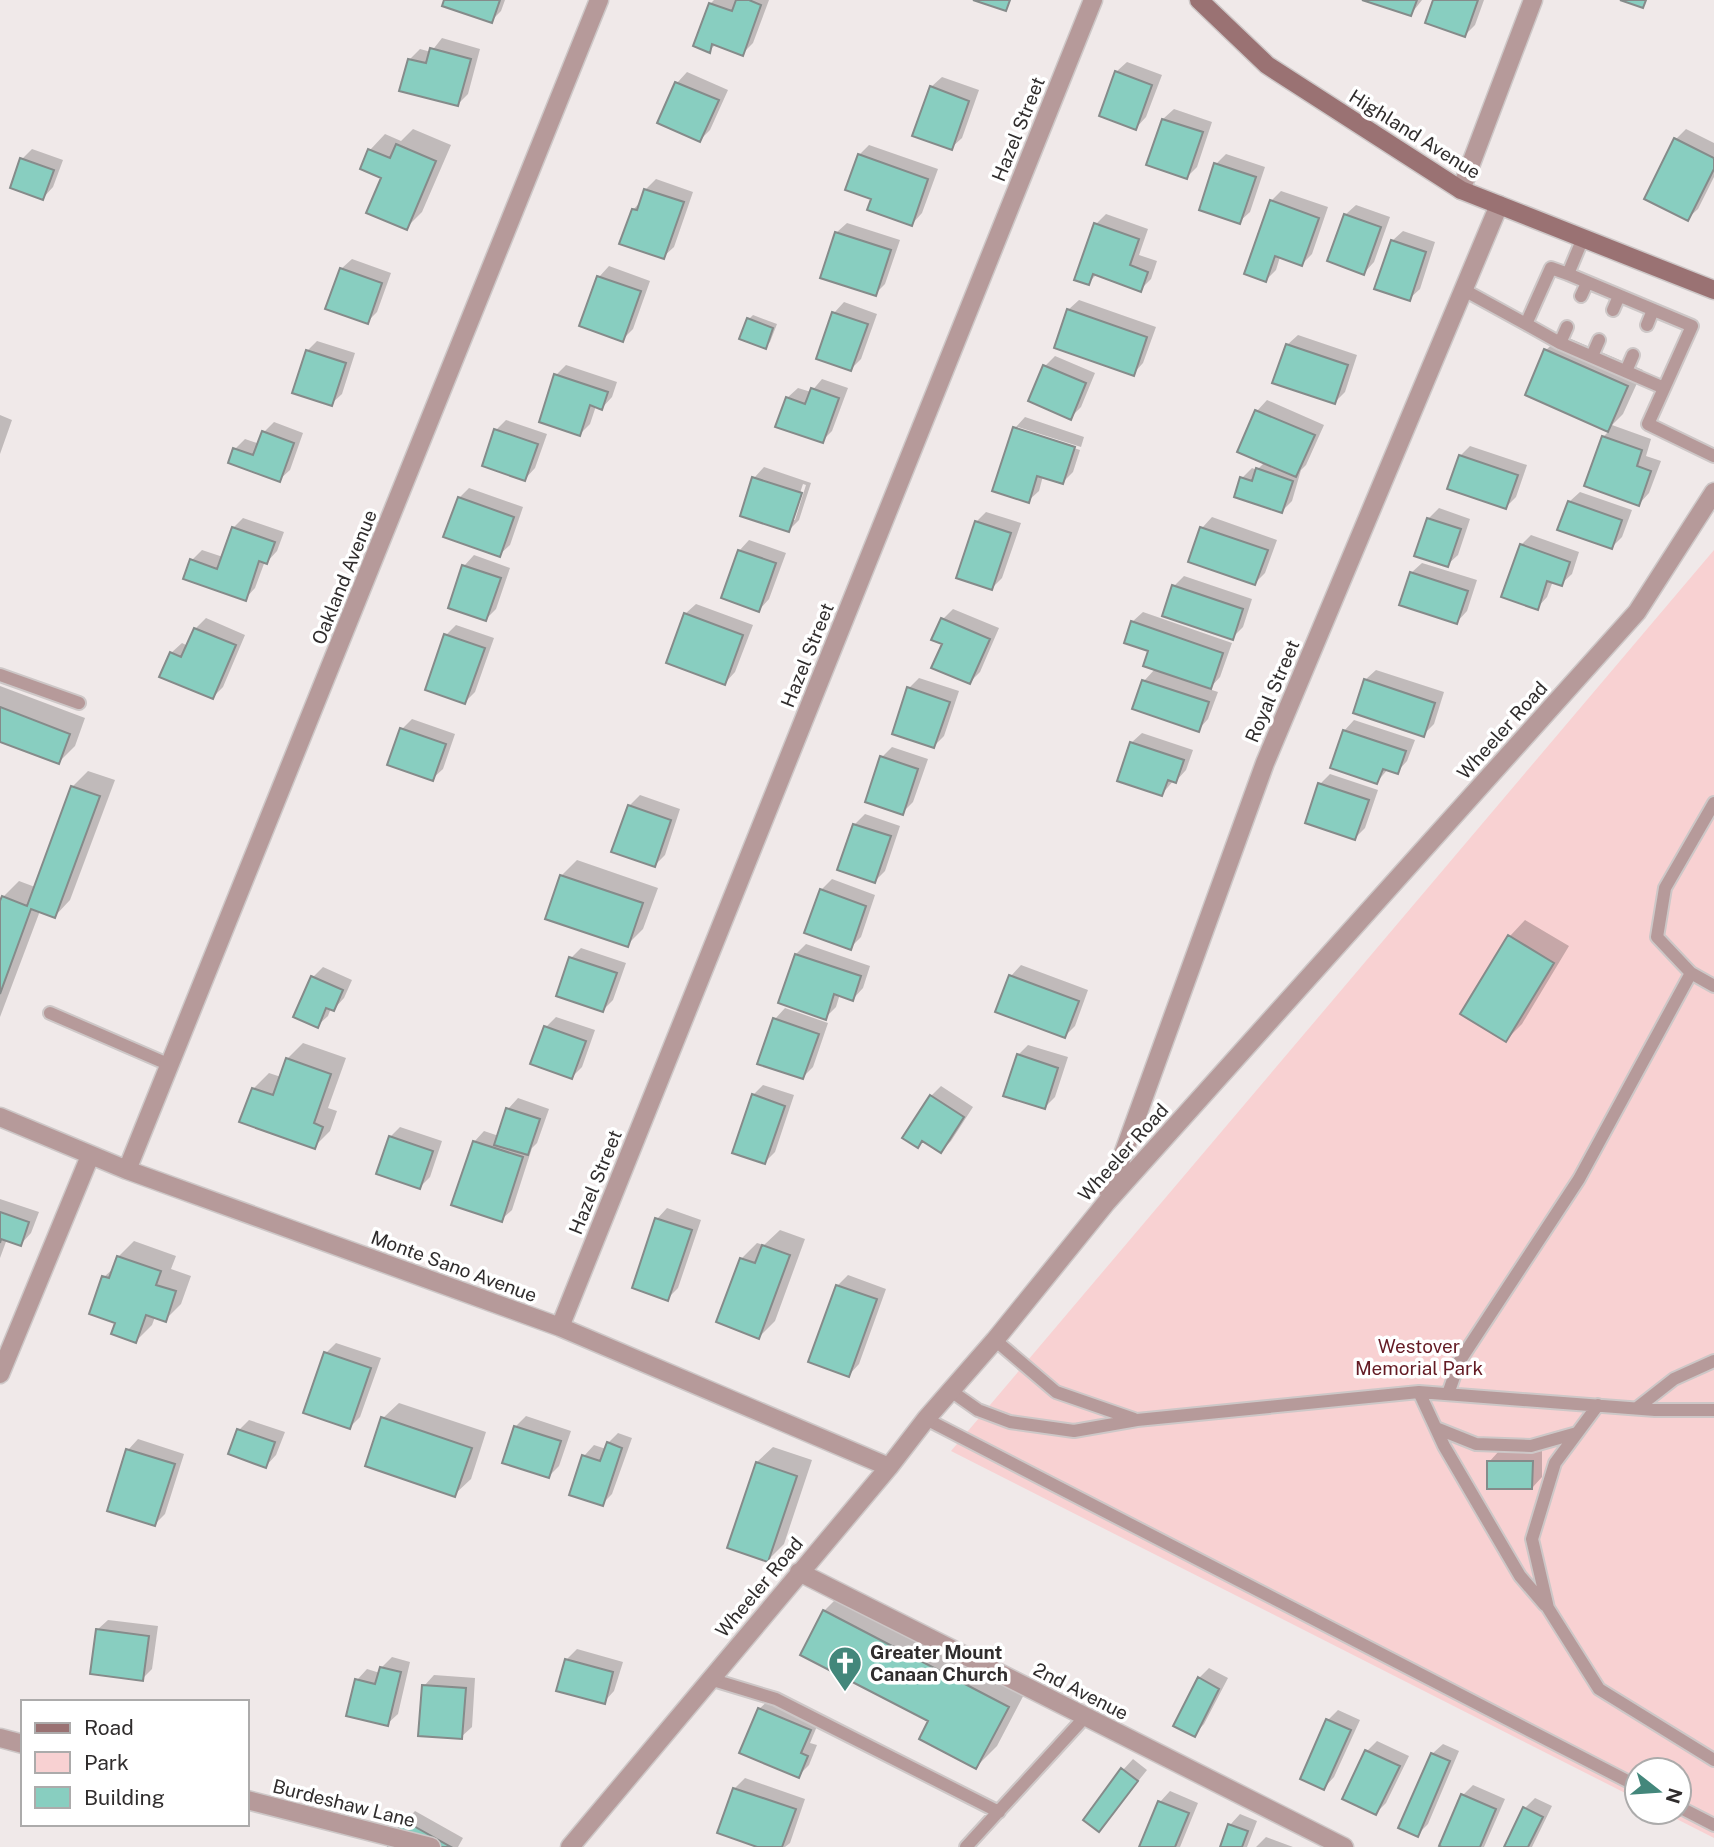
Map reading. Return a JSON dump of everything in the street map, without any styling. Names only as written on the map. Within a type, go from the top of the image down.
[{"type":"main road","name":"Highland Avenue","points":[[1199,0],[1267,65],[1461,190],[1714,290]]},
{"type":"street","name":"Oakland Avenue","points":[[127,1170],[599,0]]},
{"type":"street","name":"Hazel Street","points":[[560,1327],[1093,0]]},
{"type":"street","points":[[1461,190],[1533,0]]},
{"type":"street","name":"Royal Street","points":[[1105,1203],[1265,763],[1499,205]]},
{"type":"street","name":"Wheeler Road","points":[[570,1847],[889,1467],[926,1419],[995,1340],[1105,1203],[1637,612],[1714,492]]},
{"type":"street","name":"Monte Sano Avenue","points":[[0,1117],[127,1170],[560,1327],[889,1467]]},
{"type":"street","points":[[0,1374],[90,1156]]},
{"type":"street","name":"2nd Avenue","points":[[799,1572],[1344,1847]]},
{"type":"street","points":[[0,1738],[21,1743]]},
{"type":"street","name":"Burdeshaw Lane","points":[[248,1800],[431,1847]]},
{"type":"lane","points":[[1568,274],[1583,238]]},
{"type":"lane","points":[[1526,324],[1551,268],[1692,326],[1648,424],[1714,456]]},
{"type":"lane","points":[[1581,296],[1587,283]]},
{"type":"lane","points":[[1464,290],[1560,343],[1664,388]]},
{"type":"lane","points":[[1613,310],[1619,296]]},
{"type":"lane","points":[[1647,325],[1653,310]]},
{"type":"lane","points":[[1560,343],[1567,327]]},
{"type":"lane","points":[[1592,356],[1599,340]]},
{"type":"lane","points":[[1626,371],[1633,355]]},
{"type":"lane","points":[[0,675],[79,703]]},
{"type":"lane","points":[[1714,803],[1665,888],[1657,937],[1691,973],[1714,986]]},
{"type":"lane","points":[[1448,1394],[1459,1362],[1579,1179],[1691,973]]},
{"type":"lane","points":[[50,1013],[170,1065]]},
{"type":"lane","points":[[995,1340],[1056,1392],[1138,1420]]},
{"type":"lane","points":[[1637,1408],[1674,1379],[1714,1360]]},
{"type":"lane","points":[[951,1391],[978,1410],[1010,1422],[1074,1431],[1138,1420],[1419,1392],[1637,1408],[1714,1410]]},
{"type":"lane","points":[[1419,1392],[1436,1428],[1520,1576],[1548,1608],[1599,1689],[1714,1760]]},
{"type":"lane","points":[[1548,1608],[1532,1539],[1555,1463],[1598,1405]]},
{"type":"lane","points":[[926,1419],[1623,1779]]},
{"type":"lane","points":[[1436,1428],[1476,1444],[1531,1446],[1578,1433]]},
{"type":"lane","points":[[710,1679],[776,1699],[999,1812]]},
{"type":"lane","points":[[966,1847],[1085,1717]]},
{"type":"lane","points":[[1693,1814],[1714,1825]]},
{"type":"green space","name":"Westover Memorial Park","points":[[1714,550],[1714,1838],[1690,1826],[1693,1826],[1693,1756],[1623,1756],[1623,1792],[951,1451]]},
{"type":"building","points":[[444,0],[500,0],[492,23],[442,6]]},
{"type":"building","points":[[736,0],[749,0],[761,5],[743,56],[712,44],[710,53],[693,46],[709,3],[732,11]]},
{"type":"building","points":[[973,0],[1010,0],[1006,11]]},
{"type":"building","points":[[1362,0],[1417,0],[1411,16]]},
{"type":"building","points":[[1433,0],[1478,0],[1465,37],[1425,23]]},
{"type":"building","points":[[1620,0],[1646,0],[1643,8]]},
{"type":"building","points":[[430,48],[471,59],[458,106],[399,91],[408,59],[426,63]]},
{"type":"building","points":[[1115,71],[1152,85],[1136,130],[1099,116]]},
{"type":"building","points":[[675,82],[719,100],[700,142],[657,123]]},
{"type":"building","points":[[930,86],[969,101],[952,150],[912,136]]},
{"type":"building","points":[[1162,119],[1203,132],[1187,179],[1146,165]]},
{"type":"building","points":[[1674,138],[1714,158],[1714,169],[1688,221],[1644,199]]},
{"type":"building","points":[[396,144],[436,161],[407,230],[366,213],[381,178],[360,169],[368,149],[390,158]]},
{"type":"building","points":[[858,154],[928,179],[912,226],[867,210],[871,199],[845,190]]},
{"type":"building","points":[[20,158],[54,170],[43,200],[10,188]]},
{"type":"building","points":[[1214,163],[1256,177],[1240,224],[1199,210]]},
{"type":"building","points":[[644,189],[684,202],[664,259],[619,244],[632,209],[637,210]]},
{"type":"building","points":[[1270,200],[1319,218],[1302,266],[1275,256],[1266,282],[1244,274]]},
{"type":"building","points":[[1344,214],[1381,227],[1364,275],[1327,261]]},
{"type":"building","points":[[1094,223],[1139,239],[1130,265],[1148,272],[1141,292],[1093,274],[1089,285],[1074,280]]},
{"type":"building","points":[[835,232],[891,250],[876,296],[820,278]]},
{"type":"building","points":[[1391,240],[1426,252],[1410,301],[1374,289]]},
{"type":"building","points":[[340,268],[382,283],[368,324],[325,309]]},
{"type":"building","points":[[597,276],[641,291],[623,342],[579,326]]},
{"type":"building","points":[[1067,309],[1147,337],[1134,376],[1054,348]]},
{"type":"building","points":[[832,312],[868,324],[851,371],[816,359]]},
{"type":"building","points":[[747,318],[773,328],[766,349],[739,339]]},
{"type":"building","points":[[1286,344],[1348,365],[1335,404],[1272,383]]},
{"type":"building","points":[[1544,349],[1628,386],[1608,432],[1525,395]]},
{"type":"building","points":[[306,350],[346,363],[332,406],[292,393]]},
{"type":"building","points":[[1043,365],[1086,383],[1071,420],[1028,401]]},
{"type":"building","points":[[554,374],[608,392],[602,410],[590,405],[580,436],[539,422]]},
{"type":"building","points":[[811,388],[839,398],[823,443],[775,427],[786,397],[805,404]]},
{"type":"building","points":[[1255,410],[1315,435],[1296,477],[1237,452]]},
{"type":"building","points":[[1013,427],[1075,447],[1063,484],[1037,476],[1029,503],[992,491]]},
{"type":"building","points":[[494,429],[538,444],[525,481],[482,466]]},
{"type":"building","points":[[262,431],[294,443],[280,482],[228,463],[233,448],[253,455]]},
{"type":"building","points":[[1602,436],[1642,450],[1637,466],[1651,471],[1639,506],[1584,486]]},
{"type":"building","points":[[1459,455],[1518,475],[1506,509],[1447,489]]},
{"type":"building","points":[[1256,468],[1293,481],[1282,513],[1234,497],[1240,477],[1252,481]]},
{"type":"building","points":[[752,477],[802,493],[789,532],[740,516]]},
{"type":"building","points":[[458,497],[514,517],[500,557],[443,537]]},
{"type":"building","points":[[1568,501],[1622,520],[1612,549],[1557,530]]},
{"type":"building","points":[[1427,518],[1461,529],[1448,567],[1414,556]]},
{"type":"building","points":[[975,521],[1011,533],[992,590],[956,578]]},
{"type":"building","points":[[232,527],[275,542],[267,564],[259,561],[246,601],[183,579],[190,559],[217,569]]},
{"type":"building","points":[[1200,527],[1268,550],[1255,585],[1188,562]]},
{"type":"building","points":[[1520,544],[1570,562],[1562,586],[1547,581],[1538,610],[1501,597]]},
{"type":"building","points":[[738,550],[776,563],[759,612],[721,598]]},
{"type":"building","points":[[462,565],[501,578],[486,621],[448,608]]},
{"type":"building","points":[[1410,572],[1468,591],[1457,624],[1399,605]]},
{"type":"building","points":[[1172,585],[1243,609],[1233,640],[1162,616]]},
{"type":"building","points":[[684,613],[743,635],[725,685],[666,663]]},
{"type":"building","points":[[941,618],[990,639],[970,684],[931,668],[942,644],[931,640]]},
{"type":"building","points":[[1131,621],[1223,653],[1211,689],[1143,666],[1148,651],[1124,643]]},
{"type":"building","points":[[194,628],[236,645],[213,699],[159,677],[170,652],[181,657]]},
{"type":"building","points":[[444,634],[485,648],[465,704],[425,690]]},
{"type":"building","points":[[1364,679],[1435,703],[1424,737],[1353,713]]},
{"type":"building","points":[[1142,680],[1209,702],[1199,732],[1132,709]]},
{"type":"building","points":[[907,687],[950,702],[934,748],[892,734]]},
{"type":"building","points":[[0,707],[70,734],[59,764],[0,742]]},
{"type":"building","points":[[400,728],[446,744],[433,781],[387,765]]},
{"type":"building","points":[[1343,730],[1406,751],[1398,774],[1383,769],[1377,784],[1330,768]]},
{"type":"building","points":[[1130,742],[1184,760],[1176,783],[1168,780],[1162,796],[1117,781]]},
{"type":"building","points":[[880,756],[918,769],[903,815],[865,802]]},
{"type":"building","points":[[1318,783],[1369,800],[1355,840],[1305,823]]},
{"type":"building","points":[[71,786],[100,796],[55,918],[31,909],[0,994],[0,901],[2,896],[27,906]]},
{"type":"building","points":[[628,805],[671,820],[655,867],[611,852]]},
{"type":"building","points":[[853,824],[891,836],[875,883],[837,870]]},
{"type":"building","points":[[560,875],[643,903],[628,947],[545,919]]},
{"type":"building","points":[[820,889],[866,906],[851,950],[804,933]]},
{"type":"building","points":[[1508,935],[1554,963],[1506,1042],[1460,1014]]},
{"type":"building","points":[[795,954],[861,976],[853,1001],[834,994],[826,1020],[778,1003]]},
{"type":"building","points":[[569,957],[617,973],[603,1012],[556,996]]},
{"type":"building","points":[[1009,975],[1079,1001],[1065,1038],[995,1012]]},
{"type":"building","points":[[311,976],[343,990],[334,1011],[326,1008],[318,1028],[293,1017]]},
{"type":"building","points":[[773,1018],[819,1034],[803,1079],[757,1064]]},
{"type":"building","points":[[544,1026],[586,1041],[572,1079],[530,1064]]},
{"type":"building","points":[[1017,1054],[1058,1068],[1045,1109],[1003,1096]]},
{"type":"building","points":[[286,1058],[331,1074],[314,1123],[323,1127],[315,1149],[239,1122],[252,1088],[273,1095]]},
{"type":"building","points":[[752,1094],[785,1106],[765,1164],[732,1153]]},
{"type":"building","points":[[930,1095],[964,1117],[941,1153],[922,1141],[918,1148],[902,1138]]},
{"type":"building","points":[[506,1108],[540,1119],[528,1155],[494,1145]]},
{"type":"building","points":[[389,1136],[433,1151],[420,1189],[376,1174]]},
{"type":"building","points":[[473,1141],[523,1157],[502,1222],[451,1205]]},
{"type":"building","points":[[0,1212],[29,1222],[21,1246],[1,1239],[0,1243]]},
{"type":"building","points":[[655,1218],[692,1230],[668,1301],[632,1288]]},
{"type":"building","points":[[762,1245],[790,1255],[759,1339],[716,1322],[740,1258],[755,1263]]},
{"type":"building","points":[[117,1256],[161,1271],[156,1285],[176,1291],[166,1322],[146,1315],[136,1343],[111,1334],[115,1323],[89,1314],[102,1276],[109,1278]]},
{"type":"building","points":[[836,1285],[877,1299],[849,1377],[808,1362]]},
{"type":"building","points":[[324,1352],[371,1368],[350,1429],[303,1413]]},
{"type":"building","points":[[381,1417],[472,1448],[455,1497],[365,1466]]},
{"type":"building","points":[[514,1426],[561,1441],[549,1478],[502,1463]]},
{"type":"building","points":[[237,1429],[275,1442],[266,1468],[228,1454]]},
{"type":"building","points":[[607,1442],[622,1448],[603,1506],[569,1495],[582,1455],[600,1461]]},
{"type":"building","points":[[126,1449],[175,1464],[155,1526],[107,1511]]},
{"type":"building","points":[[1487,1461],[1533,1461],[1532,1489],[1487,1489]]},
{"type":"building","points":[[756,1462],[797,1476],[768,1562],[727,1548]]},
{"type":"building","points":[[823,1610],[1009,1707],[976,1769],[919,1739],[928,1721],[800,1655]]},
{"type":"building","points":[[96,1629],[149,1636],[143,1681],[90,1674]]},
{"type":"building","points":[[565,1659],[613,1672],[605,1704],[556,1691]]},
{"type":"building","points":[[380,1667],[401,1672],[388,1726],[346,1716],[355,1679],[375,1684]]},
{"type":"building","points":[[1198,1677],[1219,1689],[1195,1737],[1173,1726]]},
{"type":"building","points":[[422,1685],[466,1688],[462,1739],[418,1736]]},
{"type":"building","points":[[758,1708],[811,1730],[801,1753],[808,1756],[799,1778],[739,1753]]},
{"type":"building","points":[[1326,1719],[1351,1730],[1324,1790],[1300,1779]]},
{"type":"building","points":[[1365,1750],[1400,1766],[1376,1815],[1342,1799]]},
{"type":"building","points":[[1431,1753],[1450,1761],[1418,1837],[1398,1828]]},
{"type":"building","points":[[1121,1768],[1138,1781],[1099,1832],[1083,1820]]},
{"type":"building","points":[[733,1788],[796,1809],[782,1847],[757,1847],[717,1833]]},
{"type":"building","points":[[1461,1794],[1496,1809],[1480,1847],[1439,1846]]},
{"type":"building","points":[[1158,1801],[1189,1813],[1175,1847],[1139,1847]]},
{"type":"building","points":[[1523,1807],[1543,1817],[1528,1847],[1504,1847]]},
{"type":"building","points":[[403,1820],[451,1847],[388,1847]]},
{"type":"building","points":[[1228,1824],[1248,1831],[1242,1847],[1220,1847]]},
{"type":"place","name":"Greater Mount Canaan Church","points":[[845,1693]]}]
